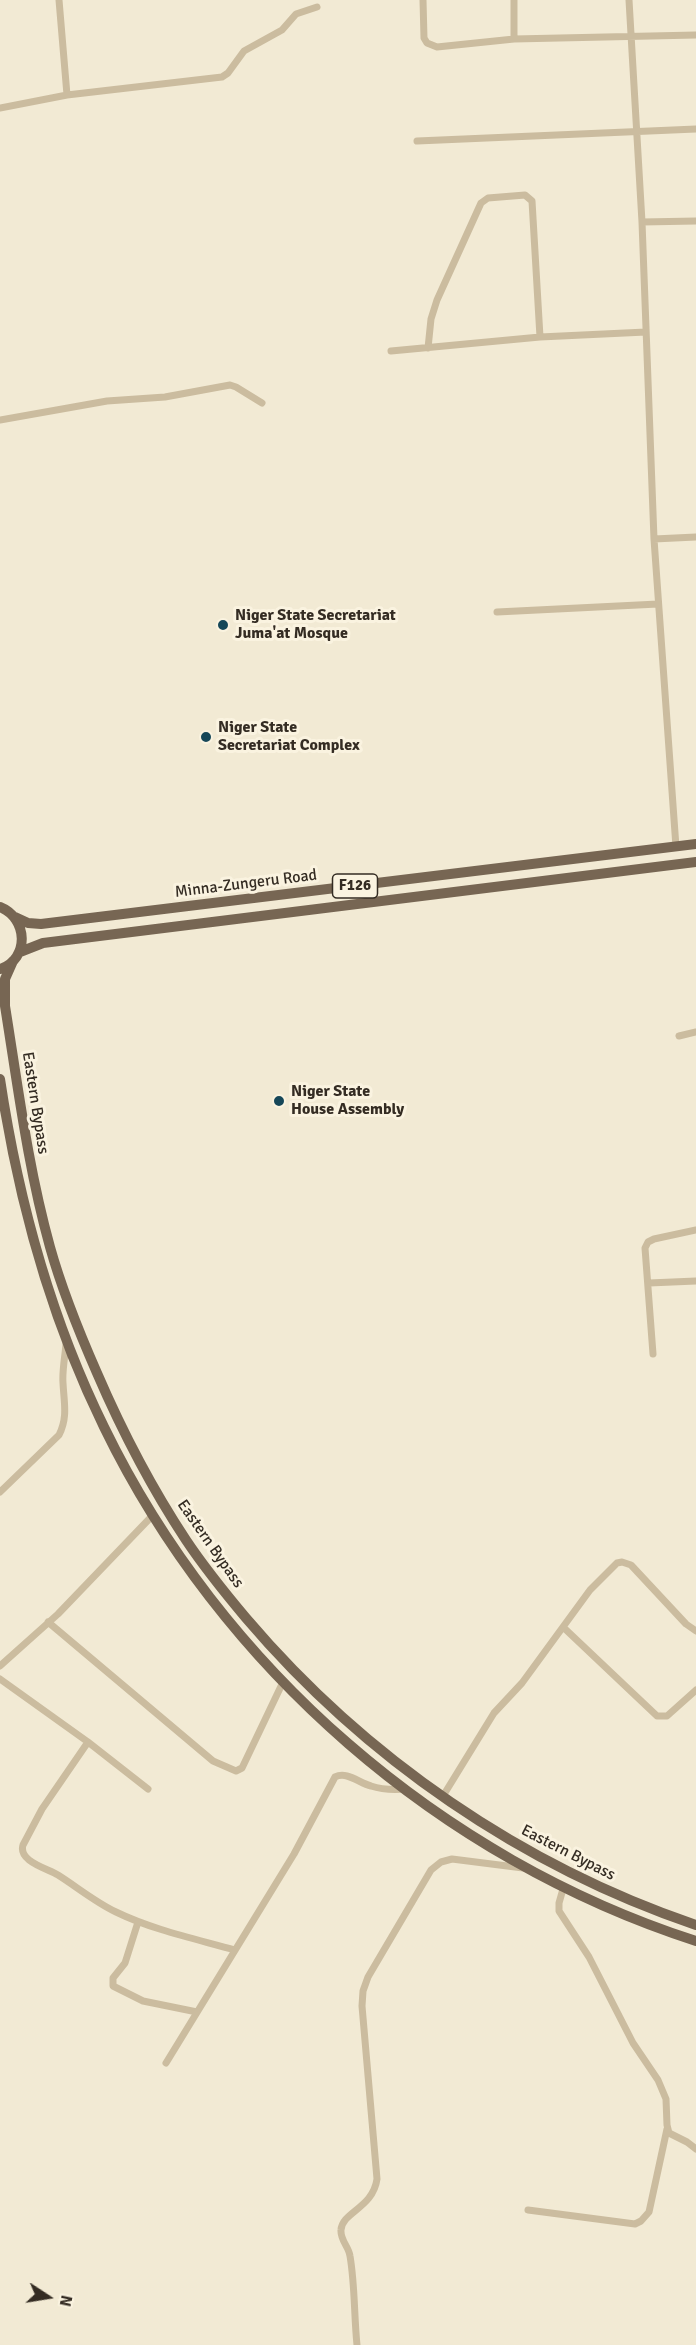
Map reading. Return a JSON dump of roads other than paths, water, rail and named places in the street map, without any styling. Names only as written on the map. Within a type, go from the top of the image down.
[{"type":"main road","name":"Minna-Zungeru Road","points":[[6,909],[28,922],[41,924],[696,844]]},
{"type":"main road","name":"Minna-Zungeru Road","points":[[16,956],[44,943],[696,862]]},
{"type":"main road","points":[[508,867],[510,884]]},
{"type":"main road","name":"F126","points":[[0,969],[16,956],[22,940],[21,928],[6,909]]},
{"type":"main road","name":"Eastern Bypass","points":[[16,956],[5,979],[5,1006],[31,1168],[51,1249],[81,1335],[116,1417],[141,1465],[187,1541],[224,1591],[275,1652],[374,1746],[475,1819],[533,1853],[598,1886],[696,1924]]},
{"type":"main road","name":"Eastern Bypass","points":[[0,1079],[3,1125],[36,1254],[66,1340],[111,1442],[175,1550],[212,1600],[262,1661],[330,1728],[456,1826],[525,1868],[591,1902],[696,1941]]},
{"type":"street","points":[[59,0],[67,95]]},
{"type":"street","points":[[423,0],[424,38],[431,46],[514,39],[696,35]]},
{"type":"street","points":[[514,0],[514,39]]},
{"type":"street","points":[[629,0],[642,222],[654,539],[675,847]]},
{"type":"street","points":[[0,108],[67,95],[222,77],[228,73],[244,51],[282,30],[296,14],[317,7]]},
{"type":"street","points":[[417,141],[696,129]]},
{"type":"street","points":[[428,348],[434,308],[450,268],[484,199],[497,197],[525,195],[532,201],[540,338]]},
{"type":"street","points":[[642,222],[696,221]]},
{"type":"street","points":[[391,351],[540,338],[646,332]]},
{"type":"street","points":[[0,420],[107,401],[165,397],[230,385],[262,403]]},
{"type":"street","points":[[654,539],[696,537]]},
{"type":"street","points":[[497,612],[658,604]]},
{"type":"street","points":[[679,1035],[696,1032]]},
{"type":"street","points":[[653,1354],[645,1248],[648,1242],[654,1239],[696,1230]]},
{"type":"street","points":[[649,1283],[696,1281]]},
{"type":"street","points":[[0,1492],[59,1435],[64,1425],[66,1416],[62,1381],[66,1340]]},
{"type":"street","points":[[0,1666],[48,1622],[153,1515]]},
{"type":"street","points":[[443,1796],[494,1713],[522,1683],[590,1590],[616,1563],[631,1565],[686,1624],[696,1631]]},
{"type":"street","points":[[48,1622],[213,1761],[236,1771],[242,1768],[283,1682]]},
{"type":"street","points":[[562,1627],[657,1716],[667,1716],[696,1690]]},
{"type":"street","points":[[0,1679],[88,1742],[148,1789]]},
{"type":"street","points":[[88,1742],[42,1809],[21,1851],[24,1857],[57,1875],[104,1906],[138,1922],[235,1950]]},
{"type":"street","points":[[166,2063],[294,1854],[335,1777],[345,1775],[369,1786],[387,1790],[406,1789]]},
{"type":"street","points":[[357,2345],[350,2256],[340,2230],[343,2222],[370,2199],[377,2179],[362,2006],[363,1991],[368,1977],[431,1870],[441,1862],[452,1859],[525,1868]]},
{"type":"street","points":[[528,2210],[617,2223],[635,2224],[641,2221],[649,2212],[667,2130],[666,2098],[658,2080],[633,2043],[589,1957],[559,1911],[564,1888]]},
{"type":"street","points":[[138,1922],[125,1963],[113,1978],[113,1986],[143,2001],[197,2012]]},
{"type":"street","points":[[667,2130],[696,2149]]},
{"type":"place","name":"Niger State Secretariat Juma'at Mosque","points":[[223,625]]},
{"type":"place","name":"Niger State Secretariat Complex","points":[[206,737]]},
{"type":"place","name":"Niger State House Assembly","points":[[279,1101]]}]
